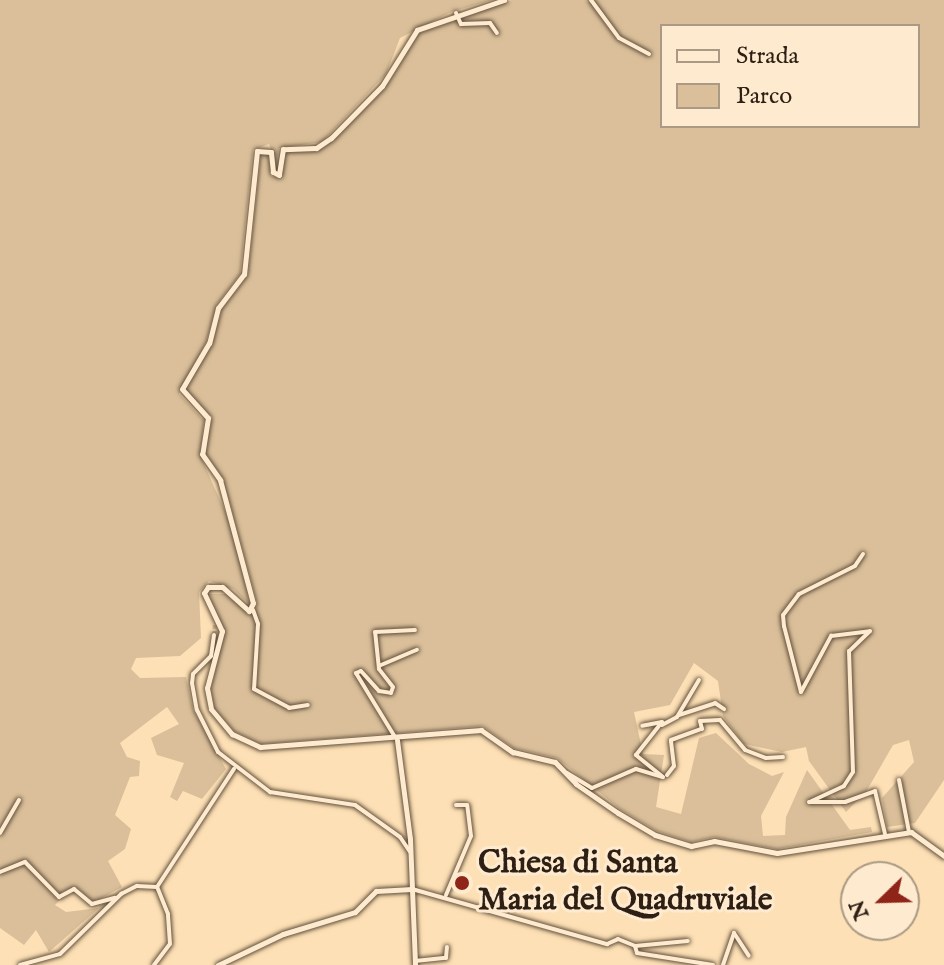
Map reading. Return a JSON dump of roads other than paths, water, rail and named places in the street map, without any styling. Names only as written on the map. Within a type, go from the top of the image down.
[{"type":"street","points":[[308,705],[289,708],[254,689],[258,624],[236,528],[223,504],[220,480],[202,454],[208,418],[182,393],[209,343],[218,308],[244,274],[257,151],[271,152],[273,172],[279,175],[283,149],[316,148],[331,138],[382,86],[410,36],[456,13],[504,0]]},
{"type":"street","points":[[591,0],[619,38],[649,54]]},
{"type":"street","points":[[456,13],[461,24],[490,23],[497,33]]},
{"type":"street","points":[[863,554],[855,566],[799,594],[783,615],[801,692],[831,636],[870,631],[849,651],[848,659],[853,772],[844,786],[809,802],[845,802],[875,791],[885,834]]},
{"type":"street","points":[[253,610],[248,611],[228,591],[211,586],[204,596],[215,614],[222,636],[207,700],[238,739],[271,748],[397,740],[481,730],[513,752],[555,762],[618,813],[655,835],[691,846],[714,841],[777,853],[909,832],[944,856]]},
{"type":"street","points":[[215,614],[215,624]]},
{"type":"street","points":[[415,630],[375,632],[382,676],[394,689],[389,694],[363,672],[356,673],[397,740],[411,854],[415,963],[446,958],[447,947]]},
{"type":"street","points":[[214,635],[211,656],[193,674],[193,696],[210,739],[234,769],[283,796],[355,805],[400,837],[411,854]]},
{"type":"street","points":[[381,665],[417,650]]},
{"type":"street","points":[[679,715],[699,680]]},
{"type":"street","points":[[666,775],[636,755],[639,745],[679,715],[715,703],[724,709]]},
{"type":"street","points":[[666,775],[674,766],[671,740],[702,729],[700,721],[720,720],[745,750],[766,758],[783,757]]},
{"type":"street","points":[[642,726],[662,725]]},
{"type":"street","points":[[157,887],[234,769]]},
{"type":"street","points":[[567,773],[592,788],[636,769],[666,775]]},
{"type":"street","points":[[899,780],[909,832]]},
{"type":"street","points":[[0,833],[19,800]]},
{"type":"street","points":[[446,895],[471,836],[467,805],[456,805]]},
{"type":"street","points":[[0,872],[25,862],[59,897],[74,889],[92,904],[117,898]]},
{"type":"street","points":[[20,965],[36,957],[60,954],[117,898],[137,886],[157,887]]},
{"type":"street","points":[[154,965],[170,944],[168,914],[157,887]]},
{"type":"street","points":[[218,965],[283,934],[355,912],[376,891],[412,889],[446,895],[558,932],[635,946],[688,941]]},
{"type":"street","points":[[723,965],[734,933],[749,956]]},
{"type":"street","points":[[635,946],[637,953],[713,965]]},
{"type":"tunnel","points":[[214,635],[215,624]]},
{"type":"place","name":"Chiesa di Santa Maria del Quadruviale","points":[[462,883]]}]
